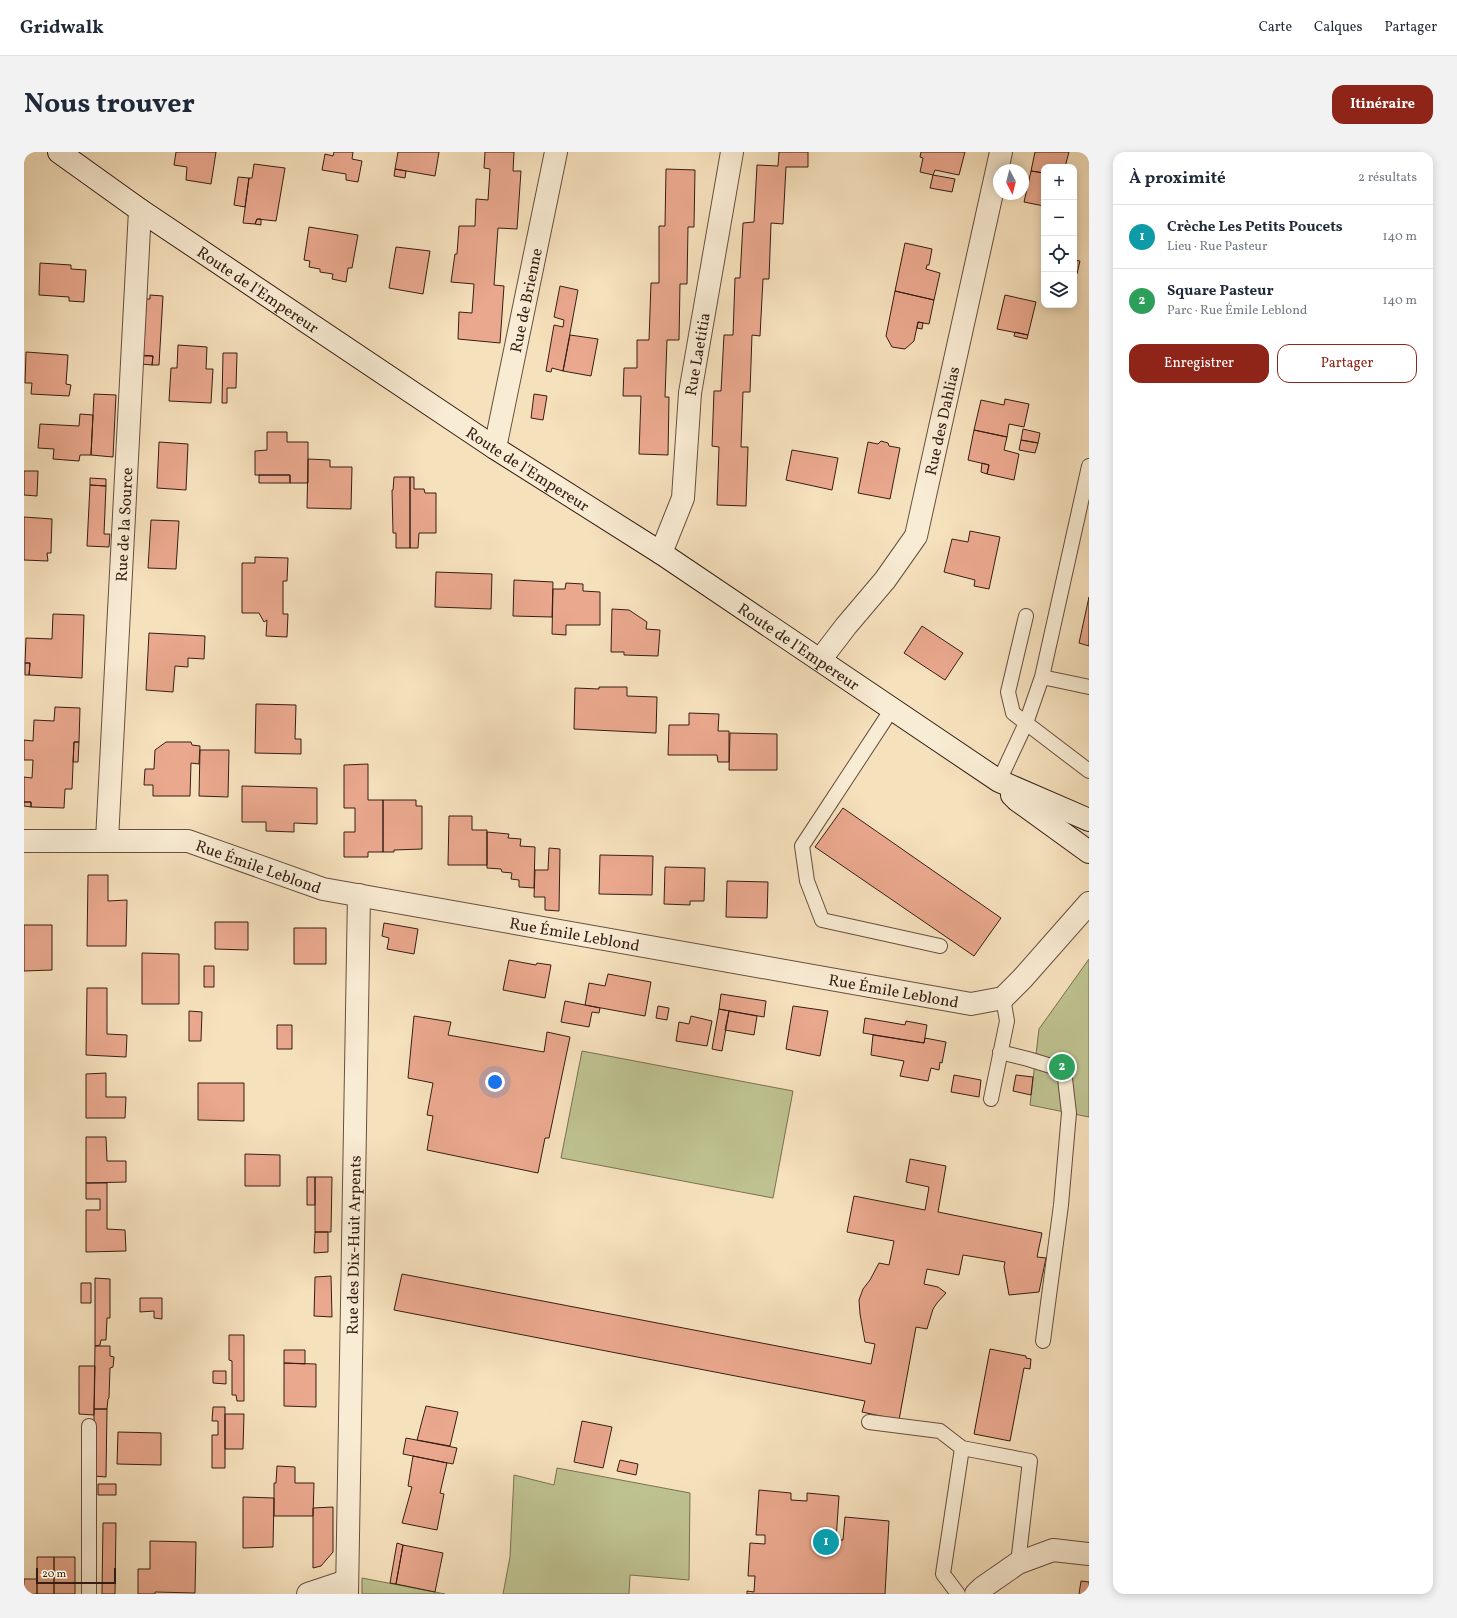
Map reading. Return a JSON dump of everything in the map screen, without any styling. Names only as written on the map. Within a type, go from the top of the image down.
[{"type":"street","name":"Route de l'Empereur","points":[[59,152],[140,210],[495,448],[661,553],[999,781],[1089,820]]},
{"type":"street","name":"Rue de Brienne","points":[[495,448],[556,152]]},
{"type":"street","name":"Rue Laetitia","points":[[661,553],[683,498],[690,393],[732,152]]},
{"type":"street","name":"Rue des Dahlias","points":[[820,660],[846,626],[885,580],[916,536],[1001,152]]},
{"type":"street","name":"Rue de la Source","points":[[107,840],[140,210]]},
{"type":"street","name":"Route de l'Empereur","points":[[999,781],[1017,800],[1089,852]]},
{"type":"street","name":"Rue Émile Leblond","points":[[24,841],[188,841],[323,889],[970,1004],[1003,998]]},
{"type":"street","name":"Rue des Dix-Huit Arpents","points":[[347,1588],[359,895]]},
{"type":"street","points":[[1003,998],[1022,979],[1089,902]]},
{"type":"street","points":[[976,1594],[982,1588],[1018,1563],[1053,1550],[1089,1554]]},
{"type":"street","points":[[308,1594],[347,1588]]},
{"type":"lane","points":[[999,781],[1026,723],[1042,678],[1089,466]]},
{"type":"lane","points":[[1026,616],[1008,692],[1013,713],[1086,765]]},
{"type":"lane","points":[[1042,678],[1089,687]]},
{"type":"lane","points":[[892,709],[802,846],[807,881],[822,920],[940,946]]},
{"type":"lane","points":[[991,1099],[1007,1021],[1003,998]]},
{"type":"lane","points":[[1000,1052],[1064,1070],[1069,1113],[1061,1204],[1043,1341]]},
{"type":"lane","points":[[869,1422],[940,1432],[962,1448],[1030,1461],[1018,1563]]},
{"type":"lane","points":[[89,1426],[89,1594]]},
{"type":"lane","points":[[958,1594],[943,1574],[962,1448]]},
{"type":"green space","points":[[1089,959],[1089,1117],[1030,1105],[1039,1029]]},
{"type":"green space","points":[[582,1051],[793,1091],[773,1198],[561,1158]]},
{"type":"green space","points":[[557,1468],[690,1493],[689,1580],[630,1575],[629,1594],[503,1594],[510,1557],[514,1475],[554,1485]]},
{"type":"green space","points":[[362,1578],[445,1594],[362,1594]]},
{"type":"building","points":[[176,152],[216,152],[211,184],[186,180],[187,167],[174,165]]},
{"type":"building","points":[[334,152],[353,152],[352,159],[362,161],[358,182],[346,180],[346,174],[322,170],[325,154],[333,156]]},
{"type":"building","points":[[398,152],[439,152],[435,176],[395,169]]},
{"type":"building","points":[[485,152],[514,152],[513,171],[521,171],[517,229],[498,228],[494,285],[504,286],[500,343],[458,339],[459,312],[472,313],[474,284],[451,282],[455,254],[457,254],[459,226],[475,226],[476,199],[488,200],[490,169],[484,168]]},
{"type":"building","points":[[779,152],[808,152],[808,167],[786,167],[783,224],[771,223],[769,279],[763,279],[760,336],[752,335],[750,392],[743,392],[741,447],[748,447],[746,506],[717,505],[719,447],[712,446],[714,391],[721,391],[724,335],[733,335],[735,278],[740,278],[743,223],[754,222],[757,165],[778,166]]},
{"type":"building","points":[[921,152],[965,152],[959,175],[935,170],[933,175],[920,172],[923,158],[920,157]]},
{"type":"building","points":[[1035,152],[1069,152],[1066,164],[1041,164],[1041,173],[1031,171]]},
{"type":"building","points":[[254,164],[285,168],[276,221],[257,219],[255,224],[243,223],[249,178],[252,178]]},
{"type":"building","points":[[395,169],[406,171],[405,178],[394,176]]},
{"type":"building","points":[[666,169],[695,170],[694,227],[688,227],[687,284],[680,284],[679,340],[667,340],[665,397],[669,397],[668,455],[639,454],[641,396],[623,396],[624,368],[637,368],[637,340],[649,340],[651,283],[659,283],[659,226],[665,226]]},
{"type":"building","points":[[1031,171],[1041,173],[1041,205],[1024,202],[1024,200],[1029,200],[1029,180]]},
{"type":"building","points":[[933,175],[955,179],[952,192],[930,188]]},
{"type":"building","points":[[238,177],[249,178],[245,207],[234,205]]},
{"type":"building","points":[[257,219],[261,219],[261,225],[255,224]]},
{"type":"building","points":[[309,227],[358,235],[352,268],[348,268],[346,282],[332,279],[333,274],[320,272],[320,269],[309,267],[310,261],[304,260]]},
{"type":"building","points":[[905,243],[932,249],[929,265],[927,265],[926,269],[940,273],[934,300],[895,291]]},
{"type":"building","points":[[396,247],[430,251],[423,294],[389,288]]},
{"type":"building","points":[[1077,260],[1080,261],[1077,274]]},
{"type":"building","points":[[40,263],[71,265],[71,269],[86,270],[84,302],[69,301],[69,297],[39,295]]},
{"type":"building","points":[[560,286],[578,290],[563,371],[552,368],[551,372],[546,371],[554,325],[563,327],[564,320],[554,317]]},
{"type":"building","points":[[895,291],[934,300],[929,324],[918,322],[914,341],[905,349],[892,347],[886,336]]},
{"type":"building","points":[[150,295],[163,296],[159,365],[152,365],[153,356],[143,356],[146,306],[144,299],[150,299]]},
{"type":"building","points":[[1005,295],[1036,302],[1028,335],[997,329]]},
{"type":"building","points":[[918,322],[923,323],[922,329],[917,328]]},
{"type":"building","points":[[1015,332],[1028,335],[1027,339],[1014,336]]},
{"type":"building","points":[[570,335],[598,339],[591,376],[563,371]]},
{"type":"building","points":[[178,345],[207,347],[206,369],[213,369],[211,403],[169,401],[171,368],[177,368]]},
{"type":"building","points":[[26,352],[68,355],[66,384],[71,385],[69,396],[31,394],[32,383],[25,383]]},
{"type":"building","points":[[223,353],[237,353],[236,388],[227,388],[227,403],[222,403]]},
{"type":"building","points":[[141,355],[153,356],[152,365],[141,364]]},
{"type":"building","points":[[94,394],[116,395],[113,457],[91,455]]},
{"type":"building","points":[[534,394],[547,396],[543,420],[531,418]]},
{"type":"building","points":[[1005,399],[1029,404],[1024,427],[1009,424],[1007,437],[974,430],[981,400],[1004,405]]},
{"type":"building","points":[[80,414],[93,415],[91,455],[80,455],[79,461],[53,459],[54,449],[38,448],[40,424],[79,426]]},
{"type":"building","points":[[1023,429],[1040,433],[1038,443],[1021,440]]},
{"type":"building","points":[[974,430],[1007,437],[1004,450],[1019,454],[1014,480],[987,474],[989,465],[968,460]]},
{"type":"building","points":[[267,432],[287,432],[287,442],[308,442],[308,483],[290,483],[290,475],[255,475],[255,451],[267,450]]},
{"type":"building","points":[[1021,440],[1038,443],[1035,453],[1019,450]]},
{"type":"building","points":[[881,441],[888,443],[889,446],[900,448],[890,499],[858,493],[868,442],[878,444]]},
{"type":"building","points":[[159,442],[188,444],[186,490],[157,488]]},
{"type":"building","points":[[792,450],[838,458],[832,490],[786,480]]},
{"type":"building","points":[[308,459],[330,460],[330,467],[352,467],[351,509],[307,508]]},
{"type":"building","points":[[982,463],[989,465],[987,474],[981,472]]},
{"type":"building","points":[[24,471],[38,471],[37,496],[24,495]]},
{"type":"building","points":[[259,475],[290,475],[290,483],[259,483]]},
{"type":"building","points":[[394,477],[410,477],[410,548],[396,548],[396,533],[393,533],[392,490]]},
{"type":"building","points":[[410,477],[414,477],[414,489],[424,489],[425,493],[436,493],[436,533],[419,533],[418,548],[410,548]]},
{"type":"building","points":[[90,478],[106,479],[106,486],[90,485]]},
{"type":"building","points":[[90,485],[106,486],[104,534],[110,534],[109,547],[87,546]]},
{"type":"building","points":[[24,517],[52,519],[51,553],[47,553],[48,561],[24,560]]},
{"type":"building","points":[[151,520],[179,521],[176,569],[148,568]]},
{"type":"building","points":[[970,531],[1000,537],[989,589],[974,586],[975,580],[944,572],[952,539],[968,542]]},
{"type":"building","points":[[255,557],[288,558],[287,581],[283,581],[283,614],[288,614],[287,637],[266,636],[267,620],[264,622],[259,613],[242,613],[242,563],[255,563]]},
{"type":"building","points":[[436,572],[492,574],[491,609],[435,607]]},
{"type":"building","points":[[514,580],[553,582],[552,617],[513,616]]},
{"type":"building","points":[[566,583],[583,584],[583,591],[600,592],[600,625],[566,625],[566,635],[552,634],[553,589],[565,589]]},
{"type":"building","points":[[1089,597],[1089,646],[1079,643]]},
{"type":"building","points":[[612,609],[629,610],[647,622],[646,629],[660,630],[658,656],[624,655],[624,652],[611,652]]},
{"type":"building","points":[[53,614],[84,615],[82,678],[29,675],[30,663],[25,663],[26,638],[52,639]]},
{"type":"building","points":[[922,626],[963,653],[945,680],[904,653]]},
{"type":"building","points":[[149,633],[205,636],[204,659],[188,658],[188,667],[175,666],[173,692],[146,690]]},
{"type":"building","points":[[25,663],[30,663],[29,675],[25,675]]},
{"type":"building","points":[[599,687],[627,687],[627,696],[657,697],[656,733],[574,729],[575,688],[599,689]]},
{"type":"building","points":[[256,704],[296,705],[295,739],[301,739],[301,754],[255,753]]},
{"type":"building","points":[[55,707],[80,708],[79,742],[74,742],[72,789],[65,789],[64,808],[31,807],[31,802],[24,802],[24,777],[32,778],[33,760],[24,760],[24,740],[33,741],[34,720],[54,721]]},
{"type":"building","points":[[689,713],[719,714],[718,731],[729,731],[729,762],[718,762],[717,755],[668,755],[669,725],[689,725]]},
{"type":"building","points":[[730,733],[777,734],[777,770],[729,770]]},
{"type":"building","points":[[74,742],[79,742],[78,762],[73,762]]},
{"type":"building","points":[[166,742],[191,742],[192,745],[200,746],[199,764],[191,763],[190,796],[153,796],[153,785],[144,785],[145,769],[154,769],[155,750]]},
{"type":"building","points":[[200,750],[229,750],[228,797],[199,796]]},
{"type":"building","points":[[368,764],[368,800],[383,800],[383,852],[368,852],[368,857],[344,857],[344,832],[355,832],[355,808],[344,808],[344,765]]},
{"type":"building","points":[[242,786],[317,788],[317,824],[294,823],[294,832],[266,831],[266,822],[242,822]]},
{"type":"building","points":[[383,800],[416,800],[416,806],[422,806],[422,849],[383,852]]},
{"type":"building","points":[[24,802],[31,802],[31,807],[24,806]]},
{"type":"building","points":[[843,808],[1001,918],[974,956],[815,847]]},
{"type":"building","points":[[449,816],[472,816],[472,830],[487,830],[487,865],[448,865]]},
{"type":"building","points":[[487,832],[509,834],[508,838],[521,839],[520,846],[535,847],[534,888],[519,887],[519,880],[511,879],[512,873],[502,872],[501,869],[487,868]]},
{"type":"building","points":[[549,848],[560,849],[559,911],[545,910],[545,897],[534,897],[535,870],[548,870]]},
{"type":"building","points":[[600,855],[653,856],[652,895],[599,894]]},
{"type":"building","points":[[665,867],[705,868],[704,901],[690,901],[690,905],[664,904]]},
{"type":"building","points":[[88,875],[108,875],[108,901],[127,900],[126,946],[87,946]]},
{"type":"building","points":[[727,881],[768,882],[767,918],[726,917]]},
{"type":"building","points":[[215,922],[248,922],[248,950],[215,949]]},
{"type":"building","points":[[384,923],[418,929],[414,954],[387,949],[389,938],[382,936]]},
{"type":"building","points":[[24,925],[52,925],[52,970],[24,971]]},
{"type":"building","points":[[294,928],[326,928],[326,964],[294,964]]},
{"type":"building","points":[[142,953],[179,954],[179,1004],[142,1004]]},
{"type":"building","points":[[509,960],[536,965],[537,963],[551,965],[545,998],[503,990]]},
{"type":"building","points":[[204,966],[214,966],[214,987],[204,987]]},
{"type":"building","points":[[608,974],[651,982],[645,1016],[585,1005],[589,983],[605,986]]},
{"type":"building","points":[[87,988],[107,988],[107,1034],[127,1035],[126,1057],[86,1055]]},
{"type":"building","points":[[721,994],[766,1001],[764,1017],[719,1009]]},
{"type":"building","points":[[565,1001],[600,1008],[599,1013],[592,1012],[589,1027],[561,1022]]},
{"type":"building","points":[[658,1006],[669,1008],[667,1020],[656,1018]]},
{"type":"building","points":[[793,1006],[828,1011],[820,1056],[786,1049]]},
{"type":"building","points":[[719,1009],[729,1011],[722,1051],[712,1049]]},
{"type":"building","points":[[189,1011],[202,1012],[201,1041],[189,1041]]},
{"type":"building","points":[[729,1011],[757,1016],[754,1035],[725,1030]]},
{"type":"building","points":[[414,1016],[451,1022],[448,1035],[544,1052],[547,1032],[570,1037],[549,1138],[545,1138],[538,1173],[427,1150],[433,1116],[427,1115],[433,1083],[408,1078]]},
{"type":"building","points":[[691,1016],[712,1021],[707,1046],[676,1041],[679,1022],[689,1024]]},
{"type":"building","points":[[865,1018],[905,1025],[906,1021],[927,1025],[924,1043],[863,1033]]},
{"type":"building","points":[[277,1025],[292,1025],[292,1049],[277,1049]]},
{"type":"building","points":[[873,1035],[924,1043],[925,1038],[946,1042],[942,1063],[940,1062],[939,1070],[931,1068],[928,1081],[900,1076],[904,1061],[871,1055]]},
{"type":"building","points":[[106,1073],[106,1097],[126,1097],[125,1118],[86,1118],[86,1074]]},
{"type":"building","points":[[954,1075],[981,1080],[979,1097],[951,1092]]},
{"type":"building","points":[[1016,1075],[1033,1077],[1031,1095],[1013,1091]]},
{"type":"building","points":[[198,1083],[244,1083],[244,1121],[198,1120]]},
{"type":"building","points":[[86,1137],[106,1137],[107,1161],[126,1161],[126,1182],[86,1183]]},
{"type":"building","points":[[245,1154],[280,1155],[280,1186],[245,1186]]},
{"type":"building","points":[[910,1159],[946,1166],[938,1212],[1042,1233],[1037,1257],[1046,1258],[1039,1292],[1009,1295],[1004,1267],[1005,1262],[963,1255],[959,1275],[927,1269],[924,1284],[938,1287],[946,1293],[933,1309],[927,1329],[916,1327],[899,1420],[862,1412],[865,1401],[394,1310],[402,1274],[871,1364],[875,1344],[865,1342],[859,1300],[863,1289],[870,1280],[879,1263],[889,1265],[894,1241],[847,1232],[854,1196],[925,1210],[929,1187],[906,1182]]},
{"type":"building","points":[[307,1177],[315,1177],[315,1205],[307,1205]]},
{"type":"building","points":[[315,1177],[332,1177],[331,1232],[315,1232]]},
{"type":"building","points":[[86,1183],[107,1183],[107,1229],[125,1230],[126,1251],[86,1252],[86,1210],[100,1210],[100,1199],[86,1199]]},
{"type":"building","points":[[315,1232],[328,1232],[328,1252],[314,1253]]},
{"type":"building","points":[[331,1276],[332,1317],[314,1316],[315,1277]]},
{"type":"building","points":[[95,1278],[110,1279],[110,1318],[107,1318],[106,1340],[101,1340],[100,1345],[95,1346]]},
{"type":"building","points":[[81,1283],[91,1283],[91,1303],[81,1303]]},
{"type":"building","points":[[140,1298],[162,1298],[162,1319],[154,1318],[154,1311],[140,1312]]},
{"type":"building","points":[[229,1335],[244,1335],[244,1401],[237,1401],[236,1395],[232,1395],[232,1361],[229,1360]]},
{"type":"building","points":[[95,1346],[110,1346],[110,1356],[114,1357],[113,1367],[110,1368],[107,1409],[94,1409]]},
{"type":"building","points":[[990,1349],[1026,1356],[1026,1358],[1031,1359],[1030,1369],[1024,1368],[1010,1441],[974,1434]]},
{"type":"building","points":[[284,1350],[305,1350],[305,1364],[284,1363]]},
{"type":"building","points":[[284,1363],[316,1364],[316,1407],[284,1406]]},
{"type":"building","points":[[79,1366],[95,1366],[94,1415],[79,1414]]},
{"type":"building","points":[[213,1371],[226,1371],[226,1384],[213,1383]]},
{"type":"building","points":[[426,1406],[458,1412],[450,1446],[417,1440]]},
{"type":"building","points":[[213,1407],[225,1407],[225,1468],[212,1468],[212,1435],[218,1435],[218,1421],[212,1421]]},
{"type":"building","points":[[94,1409],[107,1409],[106,1477],[94,1476]]},
{"type":"building","points":[[225,1414],[244,1414],[243,1449],[225,1449]]},
{"type":"building","points":[[582,1421],[612,1427],[603,1468],[574,1462]]},
{"type":"building","points":[[118,1432],[161,1433],[161,1465],[117,1464]]},
{"type":"building","points":[[406,1438],[457,1448],[453,1464],[403,1454]]},
{"type":"building","points":[[413,1456],[447,1463],[440,1493],[444,1494],[437,1530],[402,1523],[412,1487],[408,1486]]},
{"type":"building","points":[[620,1460],[638,1464],[636,1475],[617,1471]]},
{"type":"building","points":[[277,1466],[295,1467],[295,1483],[314,1483],[313,1516],[274,1516],[274,1483],[276,1483]]},
{"type":"building","points":[[98,1484],[116,1484],[116,1495],[98,1495]]},
{"type":"building","points":[[759,1490],[791,1493],[791,1500],[807,1501],[807,1493],[839,1496],[836,1540],[843,1540],[845,1517],[889,1521],[885,1594],[747,1594],[747,1591],[754,1592],[755,1576],[748,1576],[750,1543],[765,1544],[765,1535],[756,1535]]},
{"type":"building","points":[[243,1497],[274,1498],[273,1547],[243,1548]]},
{"type":"building","points":[[333,1507],[333,1552],[321,1566],[313,1568],[313,1508]]},
{"type":"building","points":[[103,1523],[116,1523],[115,1594],[102,1594]]},
{"type":"building","points":[[150,1541],[196,1542],[195,1593],[155,1592],[155,1594],[138,1594],[138,1569],[150,1569]]},
{"type":"building","points":[[397,1543],[403,1545],[396,1584],[390,1583]]},
{"type":"building","points":[[403,1545],[443,1553],[435,1592],[396,1584]]},
{"type":"building","points":[[37,1557],[54,1557],[54,1594],[37,1594]]},
{"type":"building","points":[[54,1557],[75,1557],[75,1594],[54,1594]]},
{"type":"building","points":[[24,1579],[37,1579],[37,1594],[24,1594]]},
{"type":"building","points":[[1081,1581],[1089,1582],[1089,1594],[1079,1594]]},
{"type":"place","name":"Square Pasteur","points":[[1062,1067]]},
{"type":"place","name":"Crèche Les Petits Poucets","points":[[826,1542]]}]
